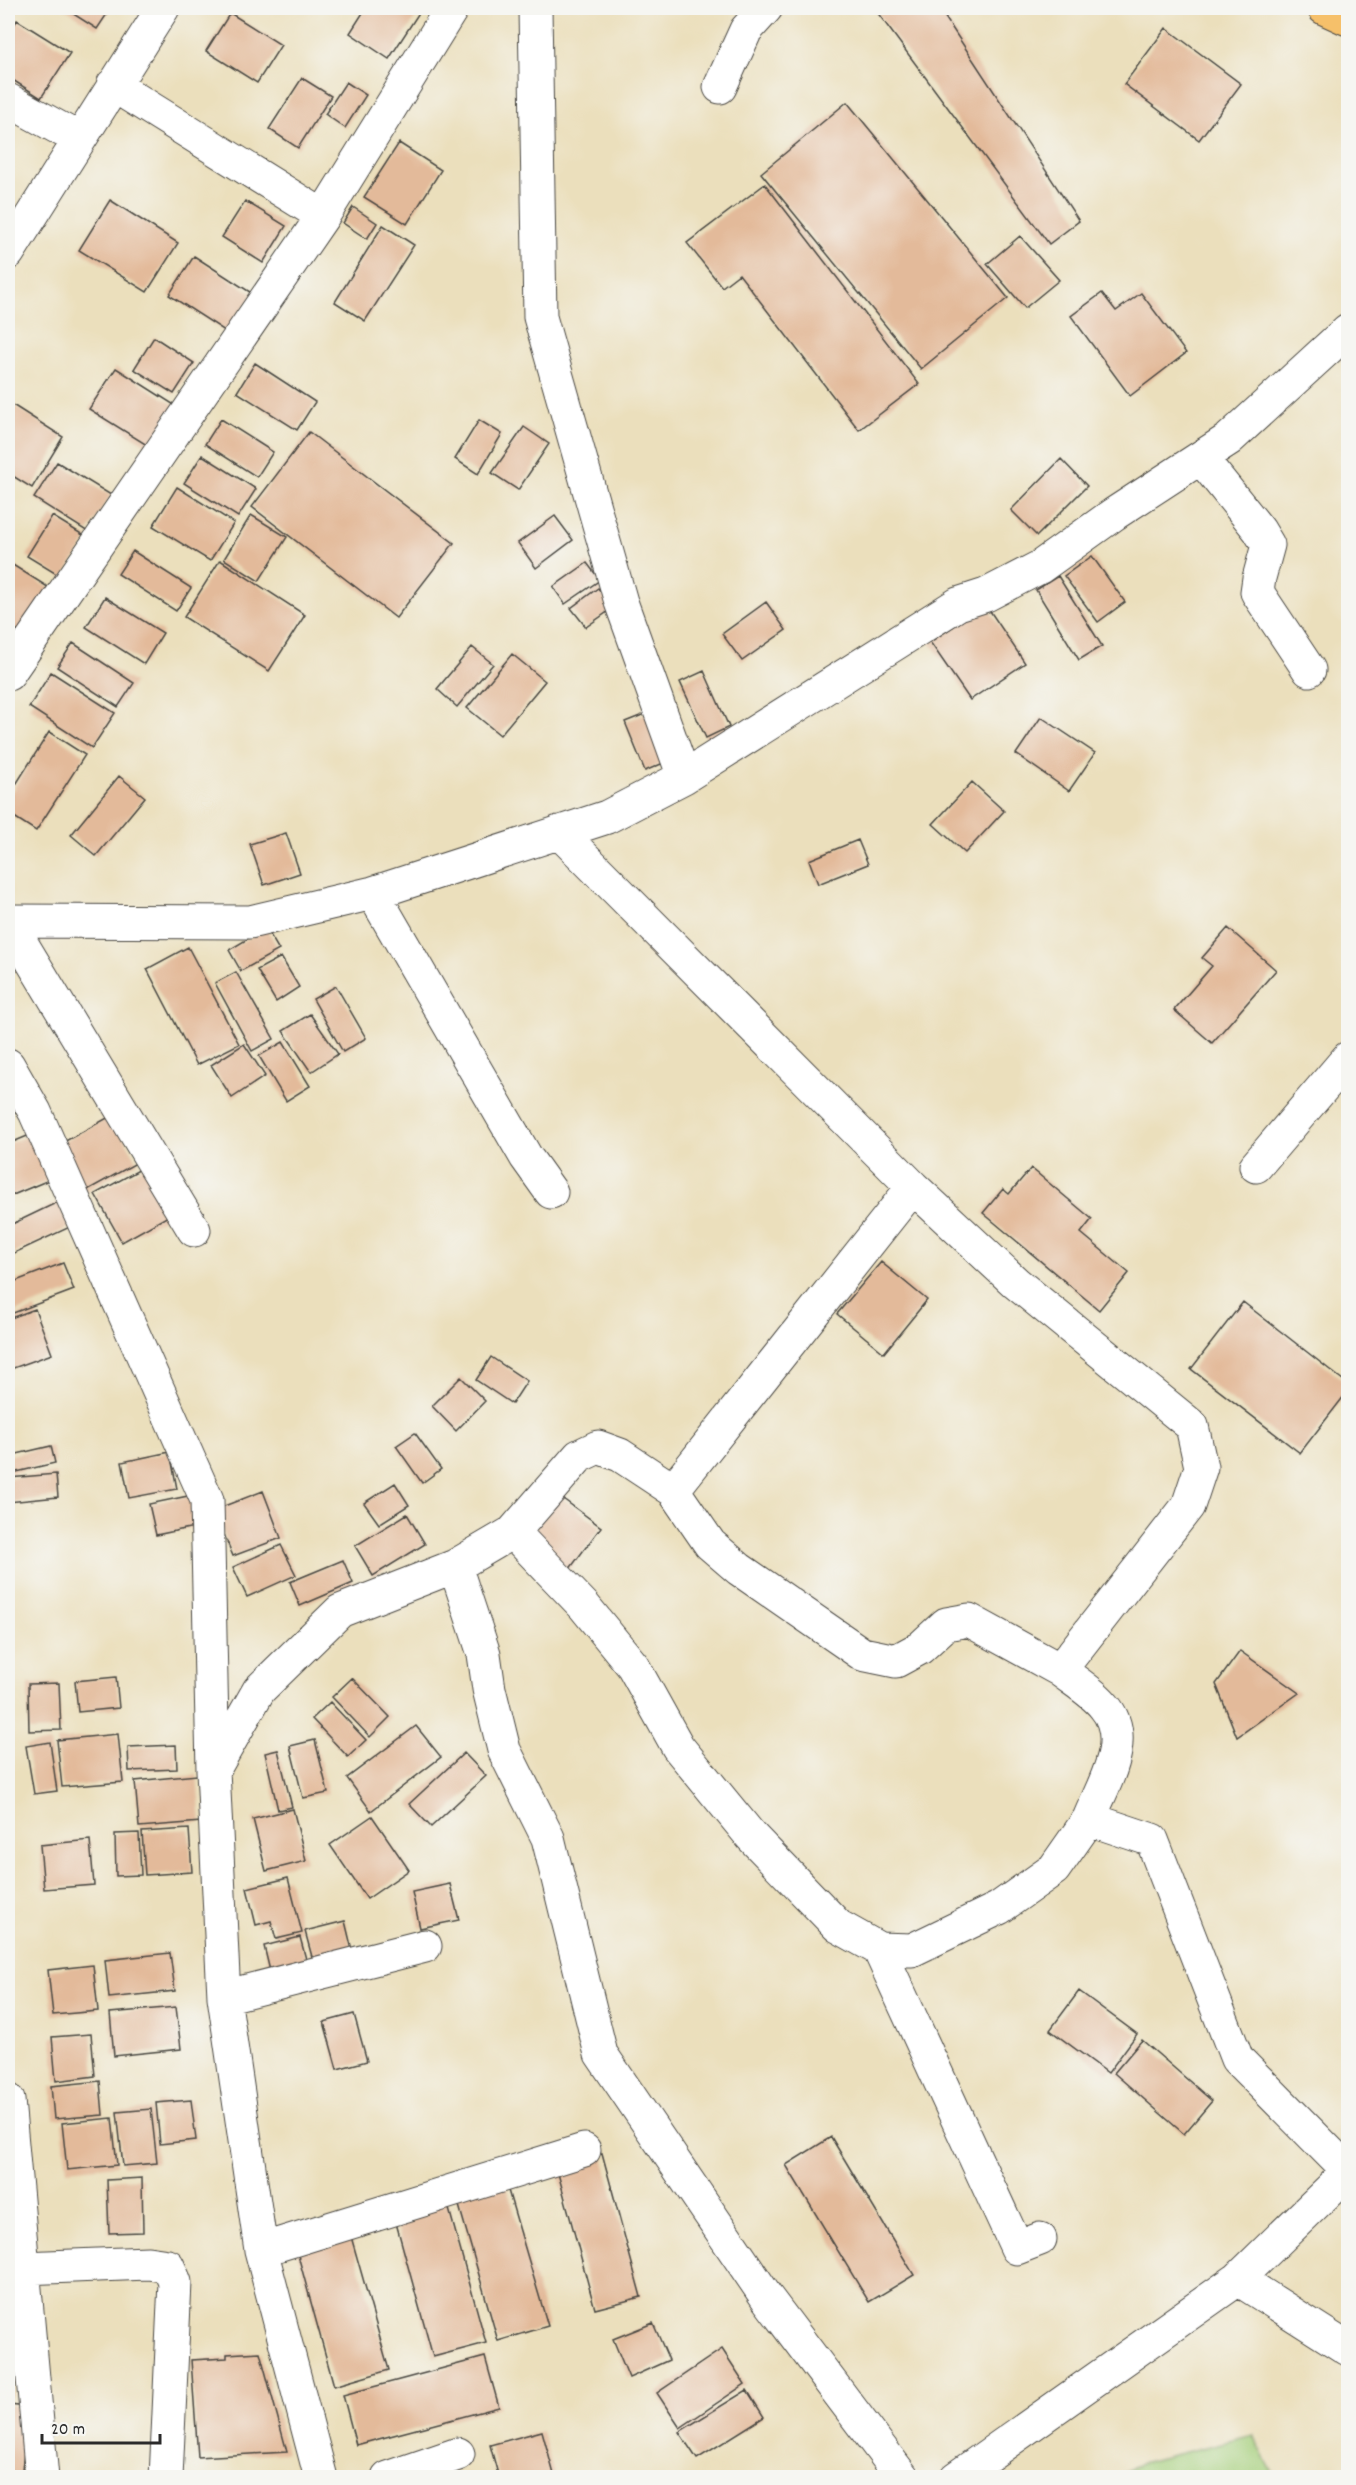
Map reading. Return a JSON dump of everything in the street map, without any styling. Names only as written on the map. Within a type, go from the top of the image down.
[{"type":"main road","points":[[1324,8],[1348,19]]},
{"type":"street","points":[[8,253],[163,8]]},
{"type":"street","points":[[8,675],[323,216],[452,8]]},
{"type":"street","points":[[535,8],[540,317],[621,602],[684,777]]},
{"type":"street","points":[[720,87],[746,30],[766,8]]},
{"type":"street","points":[[113,85],[323,216]]},
{"type":"street","points":[[8,100],[79,139]]},
{"type":"street","points":[[8,921],[250,922],[373,893],[607,817],[684,777],[958,604],[986,595],[1040,567],[1114,514],[1229,439],[1348,330]]},
{"type":"street","points":[[1201,458],[1259,530],[1268,545],[1257,592],[1309,670]]},
{"type":"street","points":[[559,832],[913,1187],[1016,1282],[1192,1426],[1201,1467],[1188,1506],[1060,1670]]},
{"type":"street","points":[[373,893],[526,1157],[550,1192]]},
{"type":"street","points":[[8,921],[194,1230]]},
{"type":"street","points":[[1256,1166],[1348,1058]]},
{"type":"street","points":[[8,1065],[35,1112],[207,1500],[213,1770],[224,1997],[261,2250],[321,2478]]},
{"type":"street","points":[[673,1490],[913,1187]]},
{"type":"street","points":[[213,1770],[259,1690],[340,1611],[455,1566],[513,1532],[579,1456],[598,1447],[620,1455],[673,1490],[710,1544],[739,1569],[862,1654],[896,1661],[920,1648],[946,1624],[969,1620],[1060,1670],[1104,1705],[1116,1724],[1116,1752],[1089,1819],[1054,1869],[999,1908],[912,1950],[879,1949],[838,1926],[751,1836],[678,1747],[633,1666],[584,1606],[513,1532]]},
{"type":"street","points":[[455,1566],[484,1654],[489,1689],[504,1750],[548,1838],[601,2054],[767,2298],[903,2478]]},
{"type":"street","points":[[956,2478],[1238,2279],[1348,2172],[1237,2059],[1152,1840],[1089,1819]]},
{"type":"street","points":[[224,1997],[425,1947]]},
{"type":"street","points":[[879,1949],[1017,2248],[1040,2239]]},
{"type":"street","points":[[8,2100],[42,2478]]},
{"type":"street","points":[[261,2250],[584,2150]]},
{"type":"street","points":[[23,2268],[148,2262],[168,2266],[175,2282],[166,2478]]},
{"type":"street","points":[[1238,2279],[1348,2349]]},
{"type":"street","points":[[388,2478],[458,2454]]},
{"type":"green space","points":[[1253,2435],[1275,2477],[1115,2477],[1142,2463]]},
{"type":"building","points":[[64,8],[111,8],[97,29]]},
{"type":"building","points":[[366,8],[422,8],[389,59],[350,33]]},
{"type":"building","points":[[874,8],[939,8],[1079,221],[1049,244]]},
{"type":"building","points":[[230,13],[281,45],[257,83],[206,51]]},
{"type":"building","points":[[17,20],[70,53],[41,98],[8,77],[8,35]]},
{"type":"building","points":[[1166,28],[1241,84],[1199,140],[1124,84]]},
{"type":"building","points":[[302,78],[331,96],[298,148],[269,129]]},
{"type":"building","points":[[346,82],[366,95],[345,128],[325,114]]},
{"type":"building","points":[[847,102],[1008,298],[921,369],[761,173]]},
{"type":"building","points":[[399,143],[441,170],[407,224],[364,197]]},
{"type":"building","points":[[765,184],[919,384],[859,430],[739,274],[722,287],[687,243]]},
{"type":"building","points":[[110,200],[178,243],[147,292],[79,250]]},
{"type":"building","points":[[245,201],[286,226],[263,263],[222,237]]},
{"type":"building","points":[[353,207],[377,223],[367,239],[343,223]]},
{"type":"building","points":[[383,225],[414,245],[365,321],[335,302]]},
{"type":"building","points":[[1020,236],[1059,280],[1025,308],[987,264]]},
{"type":"building","points":[[194,256],[253,294],[228,333],[169,295]]},
{"type":"building","points":[[1102,293],[1116,311],[1141,293],[1186,353],[1130,396],[1071,316]]},
{"type":"building","points":[[154,337],[194,363],[174,394],[134,369]]},
{"type":"building","points":[[255,363],[315,402],[297,430],[237,392]]},
{"type":"building","points":[[116,368],[176,406],[150,447],[89,409]]},
{"type":"building","points":[[8,402],[63,437],[32,488],[8,473]]},
{"type":"building","points":[[221,419],[273,452],[257,477],[205,444]]},
{"type":"building","points":[[479,420],[502,434],[478,474],[455,459]]},
{"type":"building","points":[[524,427],[549,444],[518,490],[492,473]]},
{"type":"building","points":[[309,432],[454,543],[396,618],[252,507]]},
{"type":"building","points":[[202,455],[256,489],[238,517],[184,483]]},
{"type":"building","points":[[1061,459],[1087,486],[1037,536],[1011,510]]},
{"type":"building","points":[[57,462],[111,495],[88,532],[34,498]]},
{"type":"building","points":[[177,487],[234,523],[210,561],[153,526]]},
{"type":"building","points":[[251,515],[287,537],[259,581],[224,559]]},
{"type":"building","points":[[52,516],[88,538],[63,578],[27,556]]},
{"type":"building","points":[[555,516],[573,540],[536,568],[518,543]]},
{"type":"building","points":[[133,551],[191,588],[176,611],[118,574]]},
{"type":"building","points":[[1092,556],[1125,602],[1098,622],[1064,576]]},
{"type":"building","points":[[220,560],[305,615],[269,671],[184,617]]},
{"type":"building","points":[[8,562],[51,589],[23,634],[8,625]]},
{"type":"building","points":[[587,563],[600,580],[565,604],[553,587]]},
{"type":"building","points":[[1058,576],[1102,646],[1079,660],[1036,590]]},
{"type":"building","points":[[598,588],[613,608],[586,627],[571,608]]},
{"type":"building","points":[[105,597],[163,633],[144,664],[86,627]]},
{"type":"building","points":[[766,602],[786,630],[742,661],[722,634]]},
{"type":"building","points":[[986,605],[1025,663],[970,700],[930,642]]},
{"type":"building","points":[[73,643],[134,683],[118,707],[57,667]]},
{"type":"building","points":[[472,647],[493,664],[457,707],[437,689]]},
{"type":"building","points":[[512,654],[545,681],[500,735],[467,708]]},
{"type":"building","points":[[704,671],[729,727],[706,738],[680,682]]},
{"type":"building","points":[[51,672],[115,713],[92,748],[29,707]]},
{"type":"building","points":[[655,710],[675,758],[645,771],[625,722]]},
{"type":"building","points":[[1041,717],[1095,753],[1069,791],[1016,754]]},
{"type":"building","points":[[49,732],[85,755],[36,831],[8,813],[8,797]]},
{"type":"building","points":[[119,776],[145,797],[96,856],[71,835]]},
{"type":"building","points":[[972,782],[1004,811],[965,853],[933,824]]},
{"type":"building","points":[[286,833],[300,873],[264,885],[250,844]]},
{"type":"building","points":[[858,840],[868,864],[818,884],[809,860]]},
{"type":"building","points":[[266,928],[279,950],[241,971],[229,950]]},
{"type":"building","points":[[1228,928],[1276,970],[1212,1043],[1174,1010],[1212,966],[1202,958]]},
{"type":"building","points":[[188,947],[239,1044],[197,1065],[147,969]]},
{"type":"building","points":[[281,957],[299,987],[276,1002],[257,970]]},
{"type":"building","points":[[236,972],[274,1039],[252,1051],[215,983]]},
{"type":"building","points":[[336,986],[366,1038],[343,1052],[313,999]]},
{"type":"building","points":[[310,1014],[338,1054],[311,1072],[283,1031]]},
{"type":"building","points":[[283,1042],[310,1086],[286,1101],[259,1056]]},
{"type":"building","points":[[244,1044],[265,1076],[232,1098],[211,1065]]},
{"type":"building","points":[[111,1116],[138,1162],[84,1192],[58,1145]]},
{"type":"building","points":[[37,1132],[56,1177],[8,1197],[8,1144]]},
{"type":"building","points":[[146,1166],[172,1214],[122,1242],[95,1194]]},
{"type":"building","points":[[1031,1168],[1092,1219],[1081,1233],[1129,1273],[1099,1310],[983,1213],[1003,1189],[1009,1194]]},
{"type":"building","points":[[58,1202],[70,1227],[10,1255],[8,1226]]},
{"type":"building","points":[[881,1262],[927,1300],[884,1353],[837,1314]]},
{"type":"building","points":[[63,1263],[74,1290],[8,1315],[8,1284]]},
{"type":"building","points":[[1243,1302],[1348,1384],[1348,1391],[1300,1453],[1191,1369]]},
{"type":"building","points":[[35,1309],[52,1354],[8,1370],[8,1319]]},
{"type":"building","points":[[491,1357],[527,1381],[512,1404],[476,1380]]},
{"type":"building","points":[[461,1377],[485,1401],[456,1431],[432,1406]]},
{"type":"building","points":[[415,1433],[441,1469],[422,1483],[396,1446]]},
{"type":"building","points":[[51,1446],[55,1463],[8,1474],[8,1456]]},
{"type":"building","points":[[170,1452],[177,1489],[129,1498],[122,1462]]},
{"type":"building","points":[[56,1474],[58,1497],[8,1502],[8,1478]]},
{"type":"building","points":[[395,1483],[409,1505],[379,1524],[364,1503]]},
{"type":"building","points":[[263,1491],[281,1538],[233,1556],[214,1510]]},
{"type":"building","points":[[193,1495],[199,1526],[156,1535],[149,1504]]},
{"type":"building","points":[[559,1496],[601,1527],[569,1570],[527,1538]]},
{"type":"building","points":[[407,1514],[425,1544],[373,1576],[355,1546]]},
{"type":"building","points":[[281,1545],[296,1575],[247,1597],[233,1567]]},
{"type":"building","points":[[343,1560],[353,1583],[300,1606],[290,1582]]},
{"type":"building","points":[[1240,1651],[1299,1693],[1237,1737],[1216,1684]]},
{"type":"building","points":[[116,1677],[119,1708],[78,1712],[75,1681]]},
{"type":"building","points":[[352,1678],[390,1717],[370,1737],[332,1697]]},
{"type":"building","points":[[59,1683],[61,1730],[29,1731],[28,1684]]},
{"type":"building","points":[[330,1702],[366,1740],[348,1757],[312,1719]]},
{"type":"building","points":[[416,1726],[441,1757],[371,1811],[347,1778]]},
{"type":"building","points":[[118,1734],[123,1782],[62,1787],[57,1740]]},
{"type":"building","points":[[315,1740],[328,1793],[303,1798],[290,1746]]},
{"type":"building","points":[[50,1742],[57,1791],[34,1794],[26,1746]]},
{"type":"building","points":[[176,1745],[177,1769],[129,1771],[128,1747]]},
{"type":"building","points":[[278,1750],[292,1807],[278,1810],[265,1753]]},
{"type":"building","points":[[464,1753],[486,1776],[431,1827],[409,1804]]},
{"type":"building","points":[[197,1775],[201,1822],[139,1827],[135,1781]]},
{"type":"building","points":[[293,1809],[306,1861],[266,1871],[253,1819]]},
{"type":"building","points":[[372,1816],[409,1870],[367,1899],[330,1845]]},
{"type":"building","points":[[189,1829],[192,1872],[145,1875],[142,1832]]},
{"type":"building","points":[[139,1833],[141,1875],[116,1876],[115,1834]]},
{"type":"building","points":[[90,1840],[94,1885],[44,1889],[40,1845]]},
{"type":"building","points":[[288,1878],[302,1933],[276,1939],[271,1921],[256,1925],[247,1888]]},
{"type":"building","points":[[450,1884],[459,1920],[420,1928],[412,1892]]},
{"type":"building","points":[[345,1921],[354,1958],[315,1968],[305,1931]]},
{"type":"building","points":[[300,1937],[307,1963],[270,1971],[264,1946]]},
{"type":"building","points":[[170,1953],[175,1991],[109,1998],[105,1960]]},
{"type":"building","points":[[93,1965],[98,2011],[53,2015],[48,1970]]},
{"type":"building","points":[[1079,1991],[1137,2034],[1108,2073],[1050,2030]]},
{"type":"building","points":[[176,2007],[181,2049],[114,2056],[110,2013]]},
{"type":"building","points":[[354,2014],[367,2061],[337,2069],[324,2022]]},
{"type":"building","points":[[91,2034],[95,2076],[56,2081],[52,2037]]},
{"type":"building","points":[[1142,2040],[1212,2101],[1184,2134],[1114,2073]]},
{"type":"building","points":[[100,2081],[103,2115],[54,2119],[51,2086]]},
{"type":"building","points":[[191,2100],[196,2140],[160,2144],[156,2103]]},
{"type":"building","points":[[151,2109],[157,2163],[123,2166],[117,2112]]},
{"type":"building","points":[[112,2118],[117,2165],[67,2170],[62,2123]]},
{"type":"building","points":[[831,2137],[914,2275],[869,2302],[786,2165]]},
{"type":"building","points":[[602,2153],[641,2297],[595,2309],[556,2166]]},
{"type":"building","points":[[142,2178],[143,2232],[109,2233],[107,2180]]},
{"type":"building","points":[[505,2180],[548,2326],[498,2341],[456,2195]]},
{"type":"building","points":[[446,2198],[486,2343],[433,2357],[393,2212]]},
{"type":"building","points":[[350,2233],[389,2370],[334,2386],[296,2248]]},
{"type":"building","points":[[653,2323],[669,2360],[629,2378],[613,2339]]},
{"type":"building","points":[[8,2343],[17,2344],[12,2396],[8,2396]]},
{"type":"building","points":[[722,2349],[745,2384],[680,2428],[657,2393]]},
{"type":"building","points":[[260,2352],[287,2452],[198,2457],[191,2360],[227,2358],[227,2354]]},
{"type":"building","points":[[485,2357],[499,2407],[356,2445],[343,2395]]},
{"type":"building","points":[[747,2390],[764,2417],[697,2459],[679,2432]]},
{"type":"building","points":[[8,2405],[29,2407],[21,2478],[8,2478]]},
{"type":"building","points":[[542,2431],[555,2478],[499,2478],[490,2445]]}]
